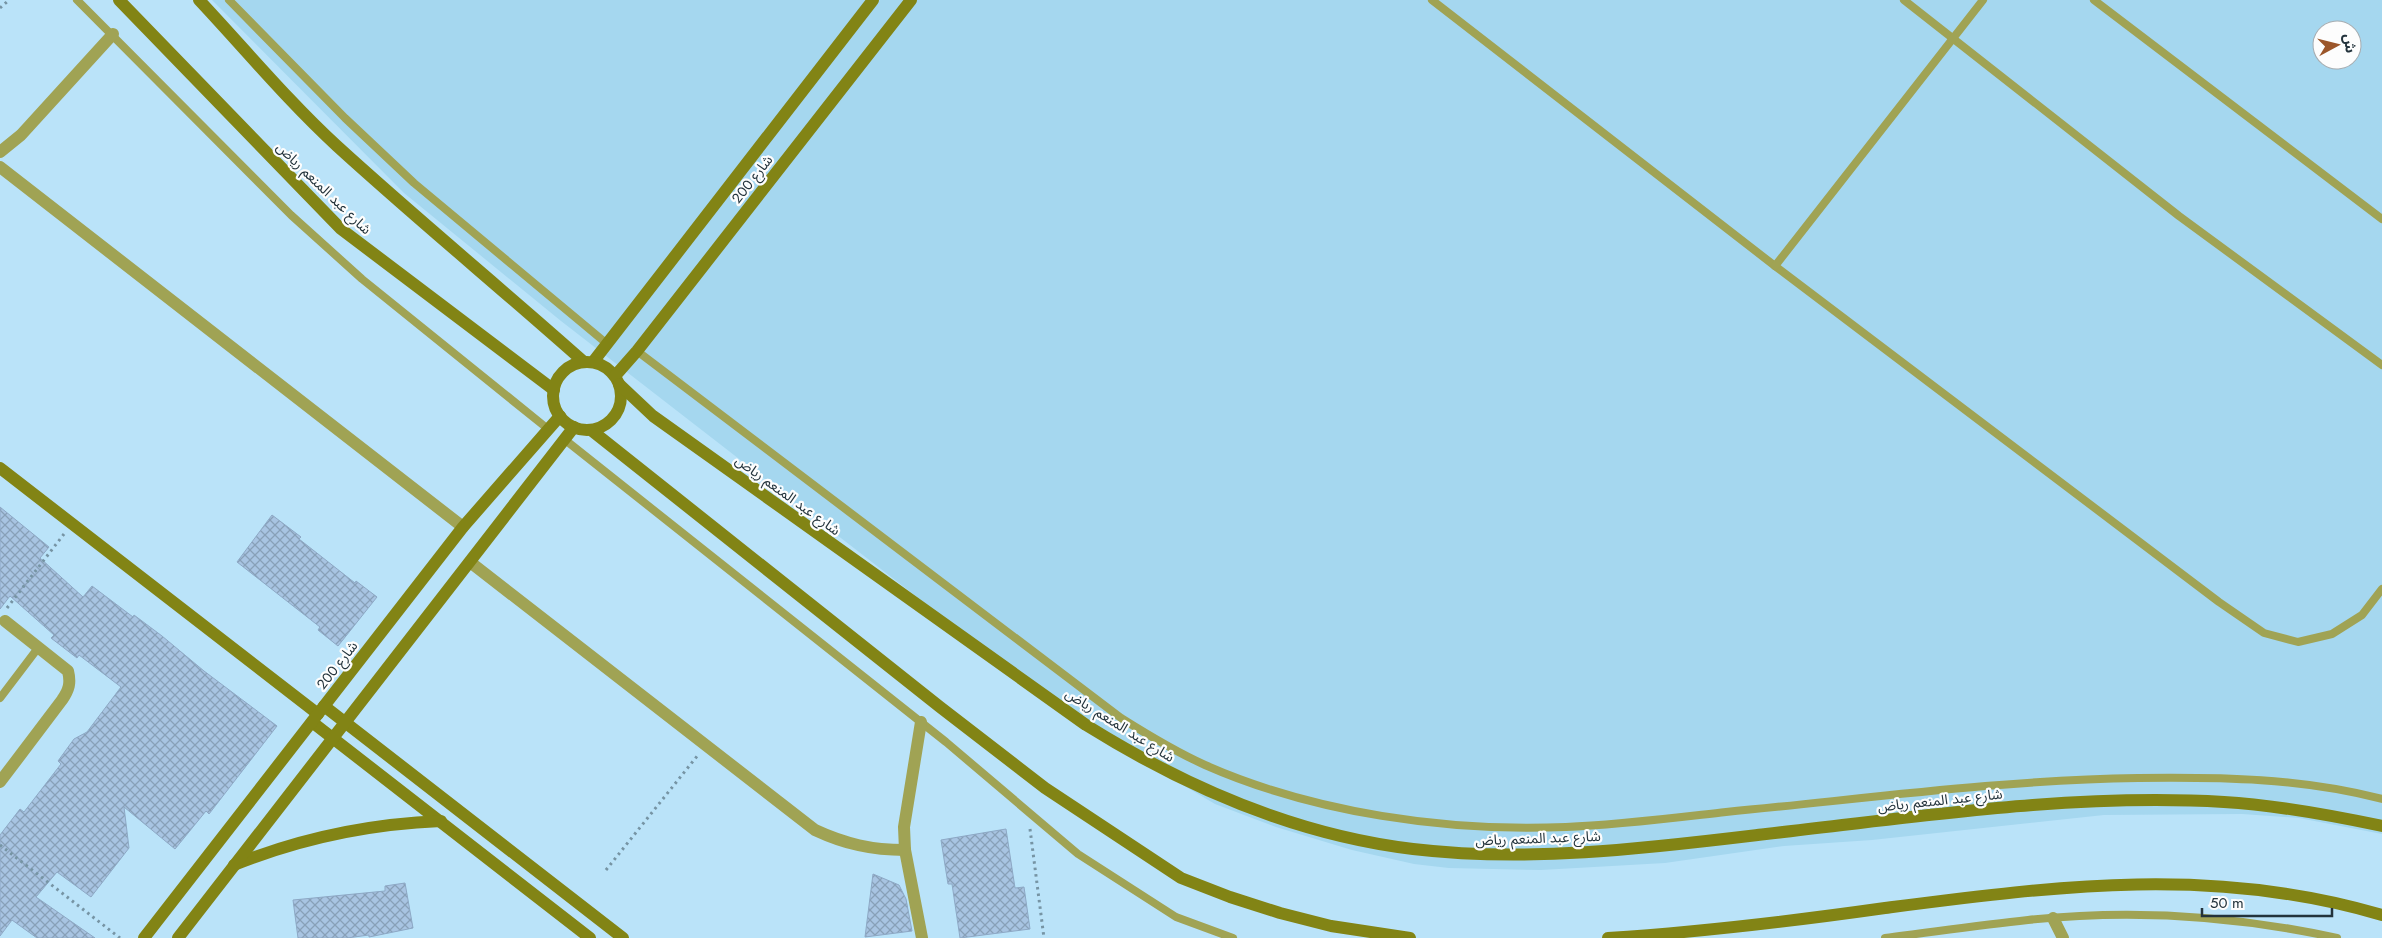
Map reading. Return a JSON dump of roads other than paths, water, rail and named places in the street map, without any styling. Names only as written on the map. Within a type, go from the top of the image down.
[{"type":"street","name":"شارع عبد المنعم رياض","points":[[119,0],[341,228],[554,390]]},
{"type":"street","points":[[199,0],[337,146],[366,170],[406,209],[588,362]]},
{"type":"street","name":"شارع 200","points":[[588,362],[606,343],[873,0]]},
{"type":"street","name":"شارع 200","points":[[617,380],[637,351],[911,0]]},
{"type":"street","points":[[0,152],[21,135],[112,34]]},
{"type":"street","points":[[0,167],[463,527]]},
{"type":"street","points":[[591,430],[607,423],[618,410],[621,401],[617,380],[601,364],[588,362],[568,368],[556,382],[554,399],[560,416],[574,427],[591,430],[940,708],[1045,788],[1181,878],[1280,913],[1331,926],[1410,938]]},
{"type":"street","name":"شارع عبد المنعم رياض","points":[[617,380],[653,416],[1102,736],[1188,783],[1241,806],[1353,839],[1411,849],[1459,854],[1528,856],[1664,846],[2016,808],[2165,800],[2278,807],[2382,826]]},
{"type":"street","name":"شارع 200","points":[[144,938],[463,527],[560,416]]},
{"type":"street","points":[[178,938],[574,427]]},
{"type":"street","points":[[0,468],[318,714],[333,737],[590,938]]},
{"type":"street","points":[[470,562],[705,747],[815,830],[836,840],[858,847],[881,850],[905,850]]},
{"type":"street","points":[[0,782],[68,691],[70,681],[68,671],[5,621]]},
{"type":"street","points":[[318,714],[344,722],[623,938]]},
{"type":"street","points":[[921,722],[906,804],[904,827],[905,850],[922,938]]},
{"type":"street","points":[[232,866],[289,845],[340,832],[378,826],[441,821]]},
{"type":"street","points":[[1608,938],[1720,929],[2011,892],[2121,884],[2217,884],[2264,889],[2311,897],[2382,915]]},
{"type":"street","points":[[2053,918],[2062,938]]},
{"type":"lane","points":[[77,0],[291,215],[362,279],[548,429]]},
{"type":"lane","points":[[229,0],[345,118],[414,183],[606,343]]},
{"type":"lane","points":[[1432,0],[1775,266],[2219,602],[2264,633],[2298,642],[2332,634],[2362,615],[2382,589]]},
{"type":"lane","points":[[1904,0],[2179,216],[2382,365]]},
{"type":"lane","points":[[1775,266],[1983,0]]},
{"type":"lane","points":[[2094,0],[2382,219]]},
{"type":"lane","points":[[637,351],[1121,718],[1176,750],[1222,772],[1260,786],[1333,806],[1424,822],[1517,828],[1611,825],[2069,779],[2250,778],[2333,788],[2382,799]]},
{"type":"lane","points":[[564,440],[921,722],[1078,854],[1176,917],[1233,938]]},
{"type":"lane","points":[[0,698],[38,648]]},
{"type":"lane","points":[[1885,938],[2053,918],[2125,916],[2173,917],[2255,924],[2337,938]]}]
